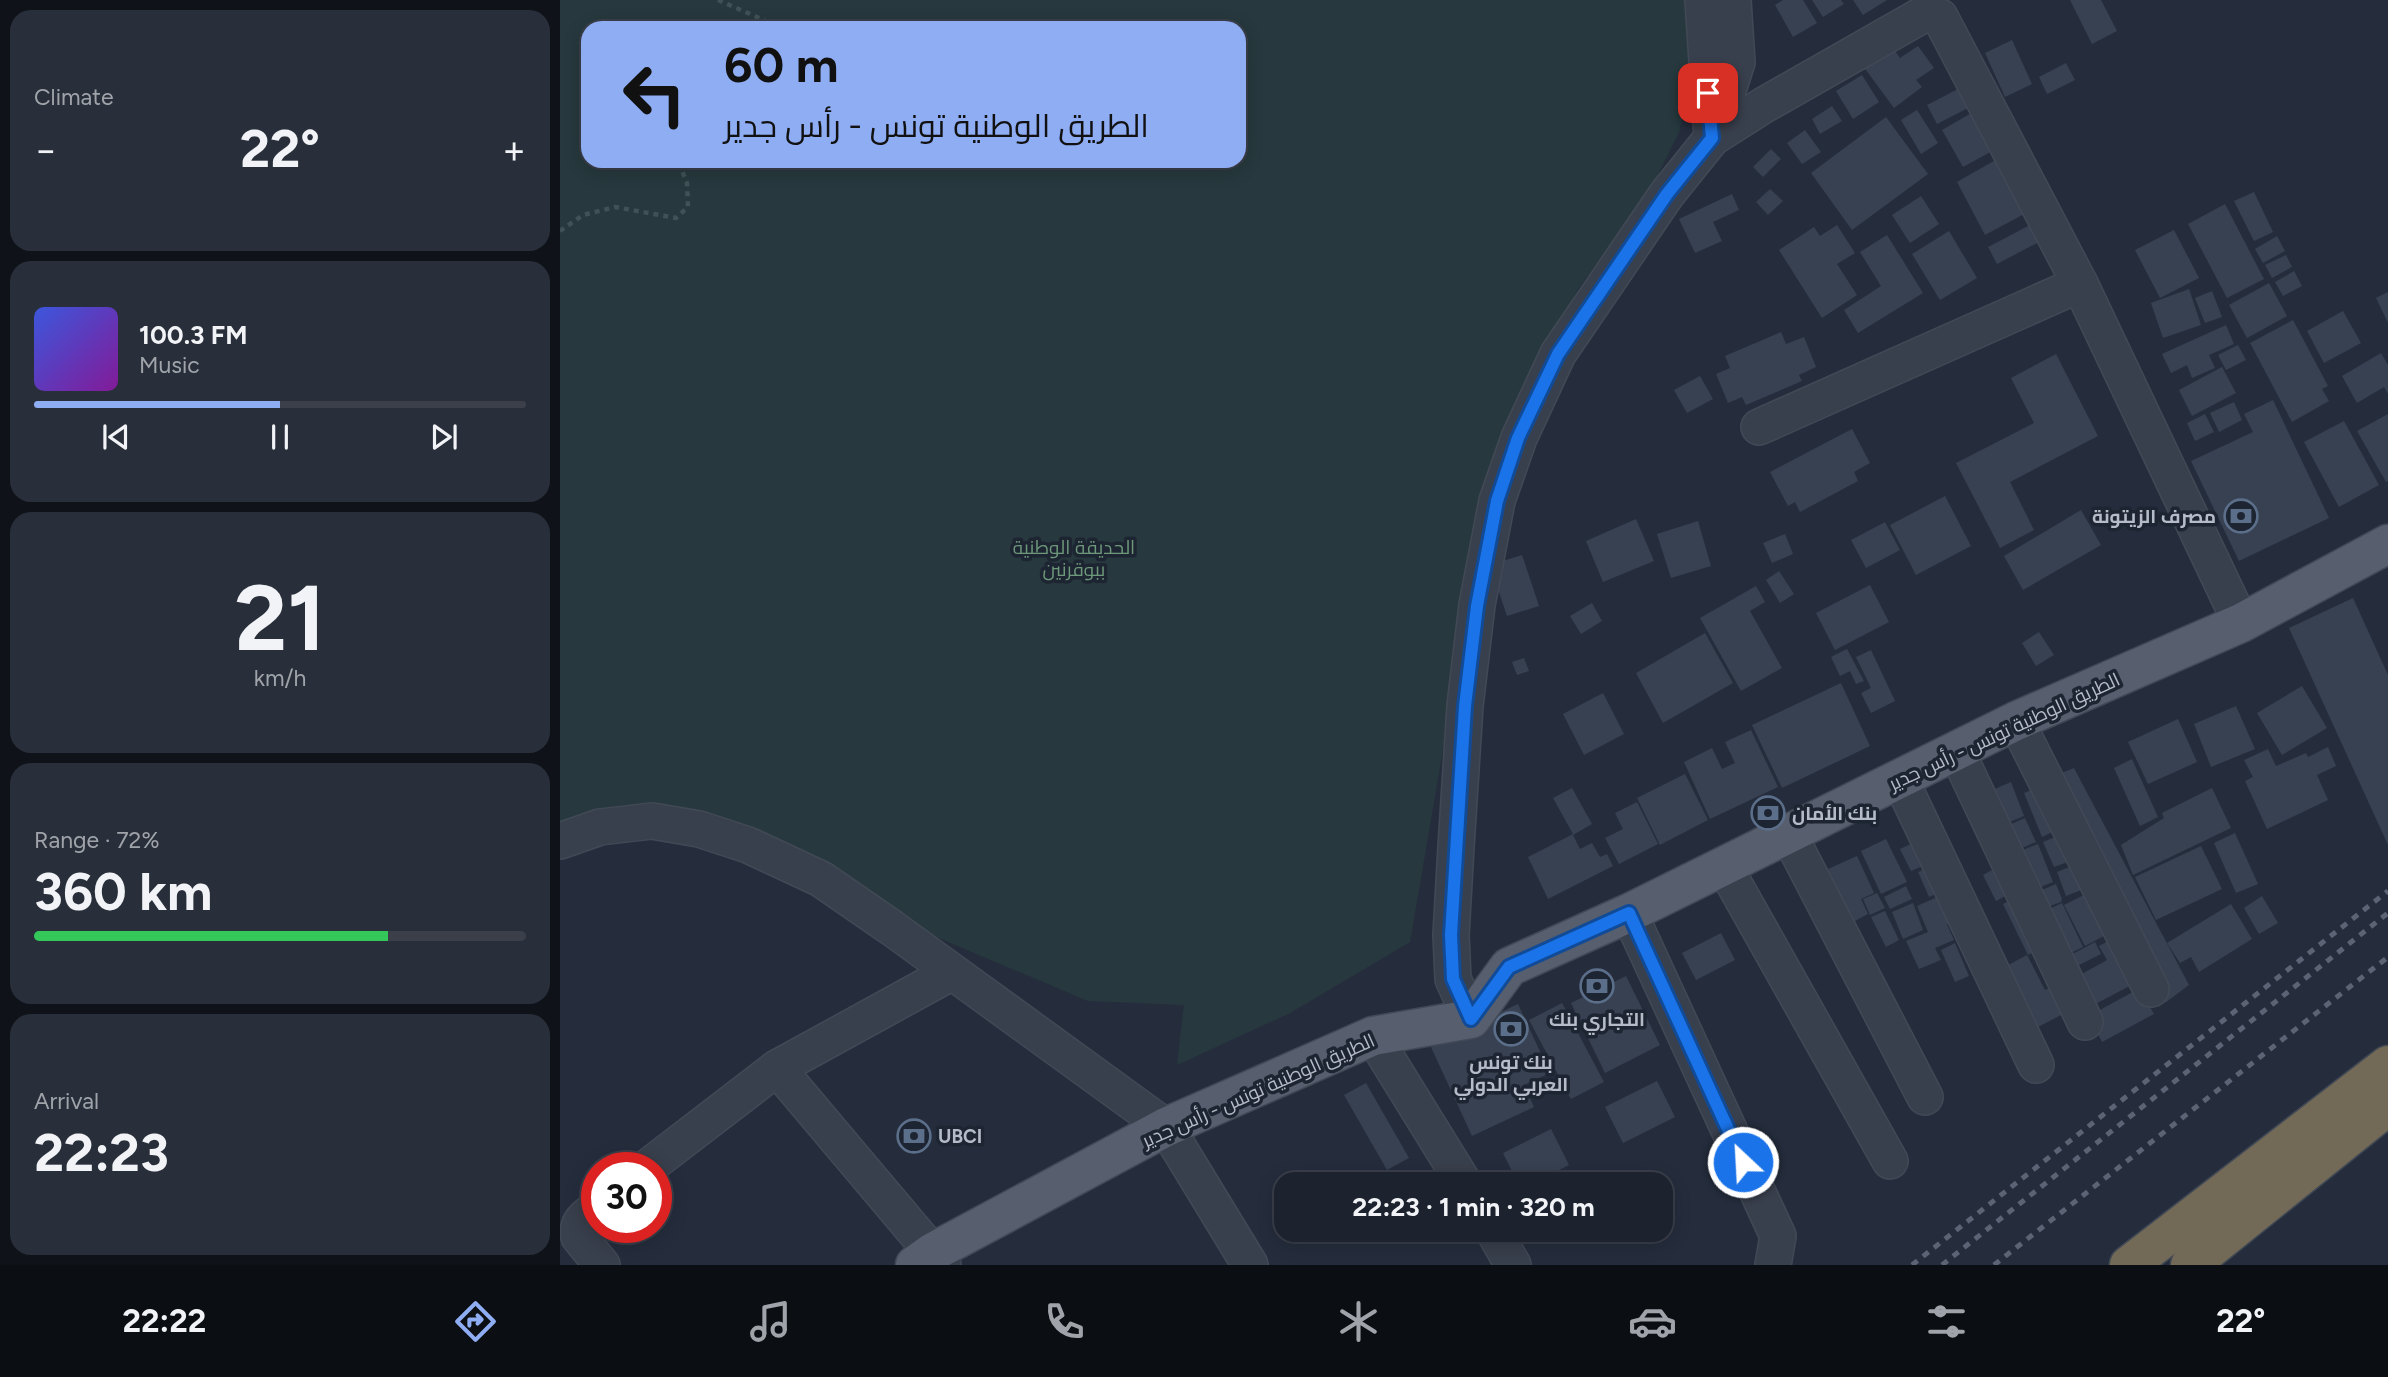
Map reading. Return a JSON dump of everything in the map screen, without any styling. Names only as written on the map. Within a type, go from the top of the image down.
[{"type":"highway","points":[[2129,1265],[2388,1065]]},
{"type":"highway","points":[[2195,1264],[2388,1107]]},
{"type":"main road","name":"الطريق الوطنية تونس - رأس جدير","points":[[931,1261],[1167,1127],[1373,1036],[1471,1019],[1509,967],[1629,913],[1956,750],[2241,623],[2388,544]]},
{"type":"street","points":[[1712,138],[1727,1]]},
{"type":"street","points":[[1471,1019],[1453,979],[1451,935],[1465,706],[1477,606],[1497,501],[1518,438],[1558,354],[1667,194],[1712,138],[1764,105],[1924,14],[1940,17],[2080,284],[2241,623]]},
{"type":"street","points":[[1759,427],[2080,284]]},
{"type":"street","points":[[2016,722],[2151,989]]},
{"type":"street","points":[[1956,750],[2085,1022]]},
{"type":"street","points":[[1900,779],[2036,1065]]},
{"type":"street","points":[[560,841],[600,827],[652,821],[699,829],[748,845],[821,879],[1167,1127],[1250,1265]]},
{"type":"street","points":[[1789,835],[1925,1097]]},
{"type":"street","points":[[1724,866],[1890,1161]]},
{"type":"street","points":[[1629,913],[1778,1236],[1773,1265]]},
{"type":"street","points":[[668,1152],[777,1068],[952,972]]},
{"type":"street","points":[[1373,1036],[1457,1172]]},
{"type":"street","points":[[777,1068],[874,1186],[931,1261]]},
{"type":"street","points":[[581,1222],[578,1231],[581,1239]]},
{"type":"street","points":[[1500,1242],[1513,1265]]},
{"type":"street","points":[[584,1243],[602,1265]]},
{"type":"path","points":[[718,0],[765,21]]},
{"type":"path","points":[[560,231],[583,215],[615,207],[676,218],[688,207],[687,183],[681,168]]},
{"type":"green space","name":"الحديقة الوطنية ببوقرنين","points":[[560,0],[1687,0],[1696,61],[1679,132],[1649,193],[1578,289],[1515,424],[1473,574],[1410,942],[1290,1013],[1177,1065],[1184,1005],[1088,1001],[934,936],[751,829],[623,805],[560,823]]},
{"type":"building","points":[[1783,0],[1803,0],[1817,23],[1793,37],[1775,5]]},
{"type":"building","points":[[1812,0],[1841,0],[1844,4],[1823,17]]},
{"type":"building","points":[[1853,0],[1887,0],[1863,15]]},
{"type":"building","points":[[2070,0],[2101,0],[2117,31],[2092,44]]},
{"type":"building","points":[[2012,40],[2032,84],[2005,97],[1985,53]]},
{"type":"building","points":[[1891,45],[1900,58],[1918,46],[1934,68],[1916,80],[1922,87],[1894,108],[1863,66]]},
{"type":"building","points":[[2066,63],[2075,80],[2047,94],[2039,77]]},
{"type":"building","points":[[1862,75],[1879,102],[1853,119],[1836,91]]},
{"type":"building","points":[[1958,89],[1968,108],[1937,124],[1927,105]]},
{"type":"building","points":[[1832,106],[1842,121],[1820,134],[1812,119]]},
{"type":"building","points":[[1917,110],[1938,143],[1921,154],[1901,120]]},
{"type":"building","points":[[1975,111],[1996,149],[1963,167],[1942,130]]},
{"type":"building","points":[[1886,117],[1928,174],[1852,230],[1811,173]]},
{"type":"building","points":[[1805,130],[1821,152],[1802,164],[1787,143]]},
{"type":"building","points":[[1771,149],[1781,159],[1763,177],[1753,167]]},
{"type":"building","points":[[1999,158],[2028,212],[1985,235],[1957,182]]},
{"type":"building","points":[[1770,189],[1783,201],[1768,215],[1756,202]]},
{"type":"building","points":[[2254,192],[2273,232],[2254,241],[2234,201]]},
{"type":"building","points":[[1732,194],[1739,210],[1713,222],[1722,241],[1695,253],[1679,219]]},
{"type":"building","points":[[1921,196],[1939,224],[1910,243],[1892,215]]},
{"type":"building","points":[[2225,204],[2264,279],[2227,298],[2188,224]]},
{"type":"building","points":[[1837,225],[1855,253],[1837,264],[1857,295],[1822,318],[1779,250],[1814,227],[1820,236]]},
{"type":"building","points":[[2030,225],[2039,242],[1997,264],[1988,247]]},
{"type":"building","points":[[2174,230],[2199,278],[2160,298],[2135,250]]},
{"type":"building","points":[[1949,231],[1977,278],[1940,300],[1912,254]]},
{"type":"building","points":[[1887,235],[1923,293],[1858,333],[1844,310],[1881,286],[1860,252]]},
{"type":"building","points":[[2277,236],[2285,251],[2263,263],[2255,249]]},
{"type":"building","points":[[2286,255],[2292,267],[2272,278],[2265,265]]},
{"type":"building","points":[[2294,271],[2302,286],[2283,296],[2275,282]]},
{"type":"building","points":[[2269,283],[2287,316],[2247,338],[2229,305]]},
{"type":"building","points":[[2189,289],[2201,325],[2163,338],[2151,303]]},
{"type":"building","points":[[2212,291],[2222,317],[2205,323],[2195,298]]},
{"type":"building","points":[[2388,292],[2388,323],[2376,298]]},
{"type":"building","points":[[2343,311],[2361,343],[2324,363],[2307,331]]},
{"type":"building","points":[[2293,320],[2328,386],[2322,389],[2329,401],[2292,422],[2250,343]]},
{"type":"building","points":[[2226,325],[2234,344],[2209,355],[2215,368],[2192,378],[2187,365],[2171,373],[2162,354]]},
{"type":"building","points":[[1781,332],[1786,344],[1804,337],[1816,367],[1799,375],[1802,381],[1746,405],[1742,397],[1728,403],[1716,374],[1730,368],[1725,356]]},
{"type":"building","points":[[2238,345],[2246,360],[2226,370],[2218,355]]},
{"type":"building","points":[[2381,353],[2388,365],[2388,394],[2384,387],[2357,403],[2342,376]]},
{"type":"building","points":[[2056,354],[2098,436],[2010,482],[2034,530],[2000,548],[1956,463],[2034,423],[2011,378]]},
{"type":"building","points":[[2222,367],[2236,393],[2192,416],[2179,390]]},
{"type":"building","points":[[1700,376],[1713,399],[1687,413],[1674,390]]},
{"type":"building","points":[[2273,400],[2329,518],[2239,561],[2191,461],[2253,432],[2244,414]]},
{"type":"building","points":[[2234,402],[2242,420],[2219,432],[2210,413]]},
{"type":"building","points":[[2205,414],[2214,432],[2195,441],[2187,423]]},
{"type":"building","points":[[2388,414],[2388,481],[2386,482],[2357,431]]},
{"type":"building","points":[[2344,421],[2379,485],[2339,507],[2304,442]]},
{"type":"building","points":[[1852,429],[1870,463],[1854,472],[1858,481],[1800,512],[1795,502],[1788,506],[1770,472]]},
{"type":"building","points":[[1945,496],[1971,546],[1916,575],[1890,525]]},
{"type":"building","points":[[2081,510],[2101,545],[2023,590],[2004,556]]},
{"type":"building","points":[[1636,519],[1654,561],[1603,582],[1586,541]]},
{"type":"building","points":[[1698,521],[1711,566],[1671,578],[1657,534]]},
{"type":"building","points":[[1885,522],[1900,550],[1866,568],[1851,540]]},
{"type":"building","points":[[1785,534],[1793,554],[1772,563],[1763,543]]},
{"type":"building","points":[[1522,555],[1539,606],[1507,616],[1490,565]]},
{"type":"building","points":[[1779,571],[1794,594],[1780,603],[1766,580]]},
{"type":"building","points":[[1870,585],[1889,622],[1835,650],[1816,613]]},
{"type":"building","points":[[1756,586],[1765,602],[1750,611],[1782,668],[1741,691],[1700,618]]},
{"type":"building","points":[[2353,598],[2388,675],[2388,845],[2289,628]]},
{"type":"building","points":[[1592,603],[1602,621],[1581,634],[1570,616]]},
{"type":"building","points":[[2039,632],[2054,655],[2036,666],[2022,643]]},
{"type":"building","points":[[1705,633],[1733,683],[1663,723],[1636,673]]},
{"type":"building","points":[[1847,649],[1864,681],[1856,684],[1850,671],[1840,676],[1831,657]]},
{"type":"building","points":[[1871,650],[1895,701],[1871,713],[1861,693],[1871,688],[1856,657]]},
{"type":"building","points":[[1524,658],[1529,671],[1517,675],[1512,662]]},
{"type":"building","points":[[1841,683],[1870,746],[1782,788],[1752,725]]},
{"type":"building","points":[[2302,686],[2327,728],[2282,755],[2257,713]]},
{"type":"building","points":[[1603,693],[1624,734],[1584,755],[1563,714]]},
{"type":"building","points":[[2236,706],[2255,749],[2211,767],[2194,724]]},
{"type":"building","points":[[2178,719],[2197,762],[2148,784],[2128,742]]},
{"type":"building","points":[[1751,730],[1778,787],[1710,819],[1684,762],[1712,748],[1722,769],[1735,763],[1725,742]]},
{"type":"building","points":[[2328,747],[2336,766],[2317,775],[2328,800],[2267,829],[2245,781],[2253,777],[2244,760],[2268,749],[2276,766],[2306,753],[2308,757]]},
{"type":"building","points":[[2132,759],[2158,817],[2140,826],[2114,768]]},
{"type":"building","points":[[2074,768],[2189,985],[2165,1003],[2049,778]]},
{"type":"building","points":[[1685,774],[1708,820],[1660,845],[1637,798]]},
{"type":"building","points":[[2011,782],[2024,816],[1995,828],[1981,795]]},
{"type":"building","points":[[2042,786],[2059,829],[2042,837],[2024,793]]},
{"type":"building","points":[[1572,788],[1592,824],[1573,835],[1580,849],[1592,843],[1600,857],[1607,854],[1613,866],[1548,899],[1528,857],[1573,834],[1553,798]]},
{"type":"building","points":[[2212,788],[2231,828],[2133,875],[2121,845],[2164,818],[2162,813]]},
{"type":"building","points":[[1637,802],[1658,844],[1619,864],[1605,838],[1623,829],[1615,813]]},
{"type":"building","points":[[2025,818],[2036,842],[2013,852],[2002,828]]},
{"type":"building","points":[[2065,833],[2076,859],[2054,867],[2043,842]]},
{"type":"building","points":[[2235,833],[2258,884],[2236,893],[2214,843]]},
{"type":"building","points":[[1886,839],[1907,882],[1881,894],[1861,851]]},
{"type":"building","points":[[1921,839],[1932,862],[1911,871],[1900,849]]},
{"type":"building","points":[[2038,844],[2053,882],[2026,893],[2010,855]]},
{"type":"building","points":[[2201,846],[2222,889],[2156,920],[2135,877]]},
{"type":"building","points":[[1857,856],[1874,893],[1861,899],[1868,914],[1853,922],[1828,869]]},
{"type":"building","points":[[2079,863],[2089,887],[2066,896],[2057,872]]},
{"type":"building","points":[[1934,865],[1945,890],[1929,897],[1918,872]]},
{"type":"building","points":[[1992,870],[1999,883],[2010,877],[2017,890],[1996,901],[1983,875]]},
{"type":"building","points":[[2056,884],[2061,902],[2036,911],[2030,895]]},
{"type":"building","points":[[1906,886],[1912,899],[1890,909],[1884,897]]},
{"type":"building","points":[[2096,889],[2117,929],[2085,946],[2064,905]]},
{"type":"building","points":[[1877,893],[1885,908],[1870,915],[1863,899]]},
{"type":"building","points":[[1946,893],[1957,919],[1947,924],[1954,940],[1935,948],[1941,960],[1919,969],[1906,941],[1928,932],[1917,906]]},
{"type":"building","points":[[2020,895],[2046,946],[2028,955],[2003,904]]},
{"type":"building","points":[[2262,896],[2278,923],[2259,934],[2244,908]]},
{"type":"building","points":[[1913,903],[1923,930],[1903,939],[1892,912]]},
{"type":"building","points":[[2062,903],[2083,947],[2060,958],[2039,914]]},
{"type":"building","points":[[2231,904],[2252,939],[2199,972],[2191,957],[2180,963],[2167,943]]},
{"type":"building","points":[[1885,911],[1899,940],[1886,947],[1871,917]]},
{"type":"building","points":[[1721,933],[1735,960],[1696,980],[1682,953]]},
{"type":"building","points":[[2118,936],[2141,980],[2084,1010],[2069,981],[2107,960],[2099,946]]},
{"type":"building","points":[[2095,942],[2101,954],[2075,967],[2069,956]]},
{"type":"building","points":[[1955,943],[1969,976],[1955,982],[1941,950]]},
{"type":"building","points":[[2027,955],[2045,990],[2060,983],[2073,1009],[2028,1032],[1997,971]]},
{"type":"building","points":[[1626,976],[1660,1045],[1605,1073],[1571,1003]]},
{"type":"building","points":[[2140,988],[2154,1014],[2102,1042],[2089,1016]]},
{"type":"building","points":[[1562,1003],[1604,1082],[1571,1099],[1529,1020]]},
{"type":"building","points":[[1518,1004],[1550,1073],[1524,1085],[1534,1107],[1472,1136],[1430,1045]]},
{"type":"building","points":[[1657,1081],[1675,1117],[1623,1143],[1605,1107]]},
{"type":"building","points":[[1366,1083],[1409,1158],[1387,1170],[1344,1095]]},
{"type":"building","points":[[1551,1129],[1569,1165],[1555,1172],[1512,1172],[1503,1153]]},
{"type":"railway","points":[[1912,1265],[2388,891]]},
{"type":"railway","points":[[1942,1265],[2388,913]]},
{"type":"railway","points":[[1994,1265],[2388,957]]},
{"type":"place","name":"مصرف الزيتونة","points":[[2241,516]]},
{"type":"place","name":"بنك الأمان","points":[[1768,813]]},
{"type":"place","name":"التجاري بنك","points":[[1597,986]]},
{"type":"place","name":"بنك تونس العربي الدولي","points":[[1511,1029]]},
{"type":"place","name":"UBCI","points":[[914,1136]]},
{"type":"route","points":[[1708,93],[1712,138],[1667,194],[1558,354],[1518,438],[1497,501],[1477,606],[1465,706],[1455,847],[1451,960],[1453,979],[1471,1019],[1509,967],[1629,913],[1743,1162]]}]
